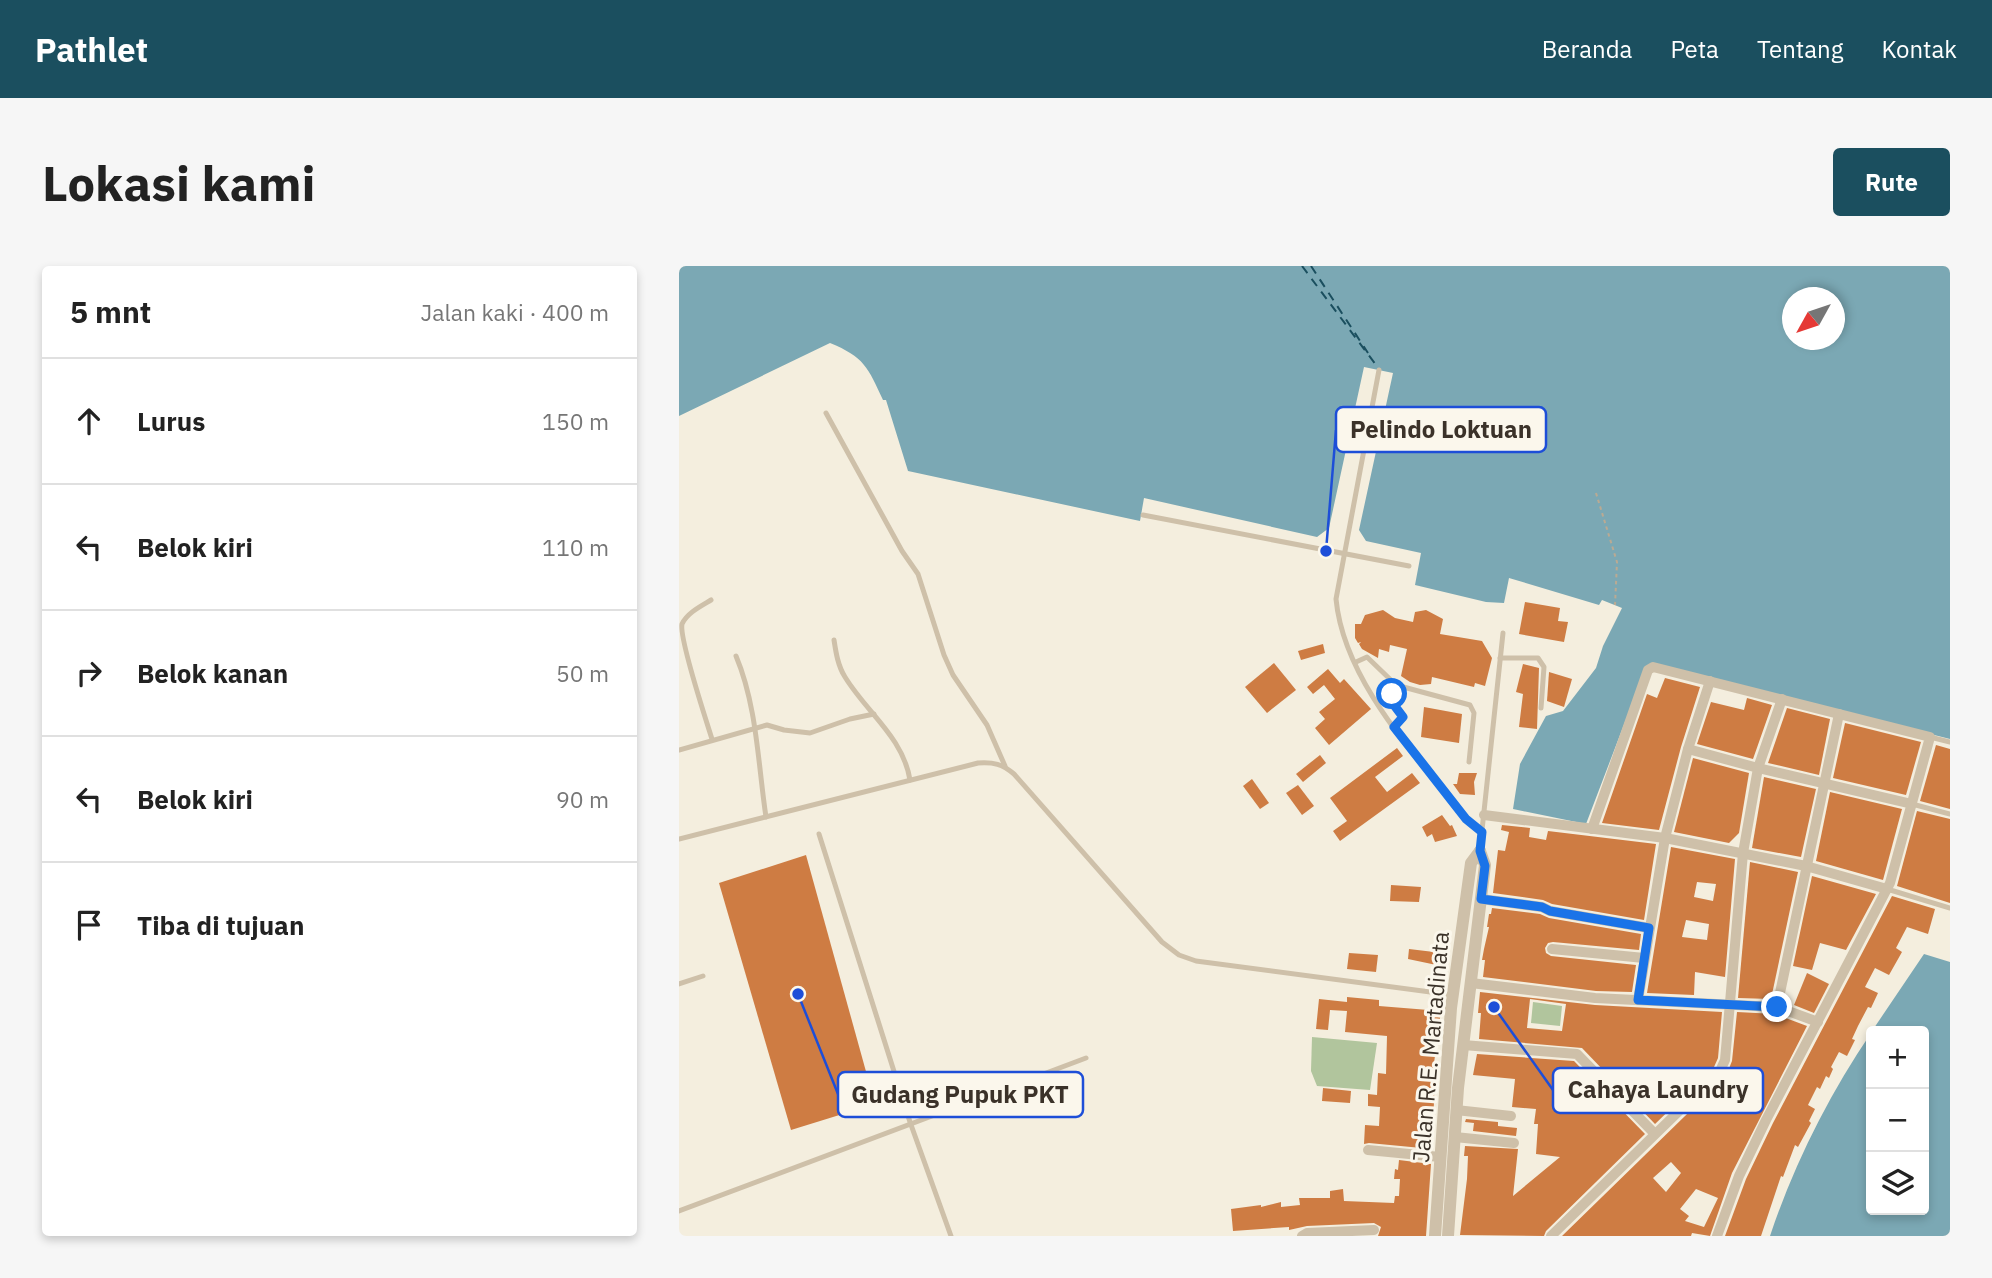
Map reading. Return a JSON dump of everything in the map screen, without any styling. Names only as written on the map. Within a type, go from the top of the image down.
[{"type":"street","points":[[1592,829],[1648,670],[1657,667],[1930,737],[1887,889],[1739,1176],[1717,1236]]},
{"type":"street","points":[[1638,1000],[1665,838],[1688,749],[1710,681]]},
{"type":"street","points":[[1551,1236],[1720,1071],[1725,1060],[1743,853],[1758,768],[1782,699]]},
{"type":"street","points":[[1777,1007],[1839,714]]},
{"type":"street","points":[[1688,749],[1912,804]]},
{"type":"street","points":[[1484,815],[1665,838],[1808,867],[1887,889]]},
{"type":"street","points":[[1480,851],[1471,863],[1485,866]]},
{"type":"street","points":[[1480,851],[1485,866]]},
{"type":"street","name":"Jalan R.E. Martadinata","points":[[1435,1236],[1452,1002],[1471,863]]},
{"type":"street","name":"Jalan R.E. Martadinata","points":[[1448,1236],[1456,1110],[1485,866]]},
{"type":"street","points":[[1481,899],[1542,907],[1550,911],[1649,928]]},
{"type":"street","points":[[1552,949],[1644,958]]},
{"type":"street","points":[[1471,982],[1595,998],[1777,1007],[1818,1022]]},
{"type":"street","points":[[1452,1002],[1467,1010]]},
{"type":"street","points":[[1463,1045],[1577,1054],[1654,1133]]},
{"type":"street","points":[[1456,1110],[1511,1116]]},
{"type":"street","points":[[1455,1137],[1514,1143]]},
{"type":"street","points":[[1368,1150],[1440,1157]]},
{"type":"street","points":[[1302,1236],[1307,1233],[1374,1230]]},
{"type":"lane","points":[[1379,370],[1336,599],[1338,620],[1379,709],[1466,819],[1482,832]]},
{"type":"lane","points":[[826,413],[902,551],[918,574],[953,675],[987,724],[1005,766]]},
{"type":"lane","points":[[1143,515],[1409,566]]},
{"type":"lane","points":[[711,600],[693,612],[682,624],[681,634],[689,671],[712,739]]},
{"type":"lane","points":[[1480,851],[1503,633]]},
{"type":"lane","points":[[834,640],[837,660],[845,676],[896,741],[908,764],[910,780]]},
{"type":"lane","points":[[736,656],[744,676],[766,817]]},
{"type":"lane","points":[[1356,663],[1367,657],[1396,685],[1470,705],[1474,713],[1469,762]]},
{"type":"lane","points":[[1500,658],[1538,658],[1542,662],[1544,667],[1541,708]]},
{"type":"lane","points":[[1394,727],[1403,717],[1392,701],[1396,685]]},
{"type":"lane","points":[[679,750],[767,725],[810,733],[874,714]]},
{"type":"lane","points":[[1930,737],[1950,743]]},
{"type":"lane","points":[[679,839],[978,763],[993,762],[1005,766],[1014,774],[1162,942],[1178,955],[1196,961],[1452,1002]]},
{"type":"lane","points":[[1912,804],[1950,814]]},
{"type":"lane","points":[[819,834],[910,1122],[951,1236]]},
{"type":"lane","points":[[1887,889],[1950,908]]},
{"type":"lane","points":[[679,985],[703,976]]},
{"type":"lane","points":[[679,1211],[1086,1058]]},
{"type":"path","points":[[1596,493],[1617,562],[1615,605]]},
{"type":"green space","points":[[1533,1002],[1562,1006],[1560,1026],[1531,1023]]},
{"type":"green space","points":[[1312,1037],[1377,1043],[1370,1090],[1317,1086],[1311,1071]]},
{"type":"water","points":[[679,266],[1950,266],[1950,739],[1654,664],[1646,667],[1586,824],[1513,809],[1520,764],[1546,716],[1563,711],[1596,668],[1603,646],[1622,608],[1602,600],[1599,605],[1509,578],[1504,603],[1486,602],[1415,585],[1421,553],[1366,541],[1359,530],[1393,373],[1364,367],[1329,528],[1317,537],[1144,498],[1140,521],[908,471],[886,400],[883,400],[869,371],[858,358],[830,343],[679,416]]},
{"type":"water","points":[[1924,954],[1950,962],[1950,1236],[1770,1236],[1814,1131],[1866,1041],[1866,1215],[1929,1215],[1929,1026],[1875,1026]]},
{"type":"building","points":[[1525,602],[1560,608],[1558,621],[1568,622],[1564,642],[1519,634]]},
{"type":"building","points":[[1383,610],[1395,618],[1413,622],[1415,612],[1426,610],[1443,619],[1440,634],[1482,641],[1492,658],[1485,686],[1475,683],[1474,687],[1432,677],[1431,684],[1410,682],[1401,676],[1407,649],[1390,645],[1389,652],[1379,649],[1378,658],[1362,649],[1359,644],[1361,642],[1358,643],[1355,638],[1355,624],[1361,624],[1365,615]]},
{"type":"building","points":[[1323,644],[1325,653],[1301,660],[1298,651]]},
{"type":"building","points":[[1274,663],[1296,690],[1267,713],[1245,687]]},
{"type":"building","points":[[1523,664],[1539,668],[1537,729],[1519,727],[1523,694],[1516,692]]},
{"type":"building","points":[[1328,669],[1340,683],[1344,679],[1371,709],[1329,745],[1315,728],[1325,719],[1319,712],[1335,699],[1324,685],[1313,694],[1307,687]]},
{"type":"building","points":[[1549,672],[1572,679],[1564,707],[1547,701]]},
{"type":"building","points":[[1665,678],[1700,687],[1659,830],[1602,823],[1647,694],[1657,698]]},
{"type":"building","points":[[1747,698],[1772,705],[1753,759],[1697,744],[1711,702],[1744,710]]},
{"type":"building","points":[[1424,707],[1462,714],[1459,743],[1421,737]]},
{"type":"building","points":[[1787,708],[1830,719],[1819,775],[1768,763]]},
{"type":"building","points":[[1845,723],[1921,742],[1906,795],[1833,778]]},
{"type":"building","points":[[1936,745],[1950,749],[1950,809],[1920,801]]},
{"type":"building","points":[[1397,748],[1403,756],[1375,777],[1387,792],[1412,773],[1420,783],[1340,841],[1333,831],[1347,821],[1330,798]]},
{"type":"building","points":[[1320,755],[1326,763],[1303,782],[1296,774]]},
{"type":"building","points":[[1693,758],[1749,773],[1739,833],[1729,843],[1674,832]]},
{"type":"building","points":[[1459,773],[1477,773],[1474,782],[1475,795],[1460,794],[1453,784],[1457,784]]},
{"type":"building","points":[[1764,777],[1816,789],[1801,857],[1752,848]]},
{"type":"building","points":[[1252,779],[1269,803],[1260,809],[1243,786]]},
{"type":"building","points":[[1298,785],[1314,806],[1302,815],[1286,793]]},
{"type":"building","points":[[1830,792],[1902,809],[1883,880],[1816,861]]},
{"type":"building","points":[[1917,811],[1950,819],[1950,903],[1897,886]]},
{"type":"building","points":[[1442,815],[1450,826],[1452,825],[1457,836],[1435,842],[1432,834],[1427,837],[1422,827]]},
{"type":"building","points":[[1502,825],[1530,828],[1529,837],[1546,840],[1548,831],[1656,844],[1644,920],[1493,893],[1498,850],[1505,851],[1509,832],[1501,830]]},
{"type":"building","points":[[1671,847],[1735,859],[1725,977],[1695,972],[1694,995],[1647,993]],"holes":[[[1697,882],[1716,884],[1713,901],[1694,897]],[[1686,920],[1709,924],[1707,940],[1682,937]]]},
{"type":"building","points":[[806,855],[875,1104],[791,1130],[719,883]]},
{"type":"building","points":[[1750,862],[1798,872],[1771,999],[1738,998]]},
{"type":"building","points":[[1812,876],[1876,894],[1846,950],[1820,943],[1812,970],[1793,966]]},
{"type":"building","points":[[1391,885],[1421,887],[1419,902],[1390,901]]},
{"type":"building","points":[[1892,896],[1935,909],[1928,934],[1907,927],[1896,948],[1902,952],[1889,975],[1875,968],[1865,987],[1878,993],[1858,1026],[1847,1056],[1839,1052],[1829,1078],[1826,1076],[1820,1089],[1817,1087],[1808,1105],[1815,1109],[1809,1121],[1811,1123],[1798,1147],[1795,1145],[1783,1177],[1781,1176],[1761,1236],[1725,1236],[1746,1179],[1773,1123]]},
{"type":"building","points":[[1492,908],[1540,914],[1549,918],[1641,934],[1639,950],[1553,942],[1548,943],[1545,948],[1546,953],[1551,956],[1636,965],[1632,992],[1596,991],[1483,977],[1485,960],[1482,960]]},
{"type":"building","points":[[1435,946],[1448,948],[1446,967],[1408,959],[1409,949],[1434,952]]},
{"type":"building","points":[[1349,953],[1378,955],[1376,972],[1347,969]]},
{"type":"building","points":[[1807,973],[1829,984],[1814,1013],[1794,1005]]},
{"type":"building","points":[[1480,992],[1595,1005],[1722,1012],[1718,1058],[1714,1067],[1655,1124],[1582,1048],[1479,1039],[1481,1013],[1478,1013]],"holes":[[[1530,999],[1566,1004],[1562,1031],[1527,1028]]]},
{"type":"building","points":[[1347,997],[1379,1000],[1379,1006],[1441,1011],[1432,1078],[1435,1078],[1432,1149],[1364,1144],[1365,1125],[1379,1126],[1380,1107],[1368,1106],[1368,1094],[1377,1095],[1378,1073],[1386,1074],[1387,1036],[1345,1032],[1347,1011],[1330,1010],[1328,1030],[1316,1029],[1319,999],[1347,1002]]},
{"type":"building","points":[[1737,1012],[1775,1014],[1807,1026],[1732,1173],[1710,1236],[1692,1233],[1691,1236],[1562,1236],[1726,1076],[1732,1061]],"holes":[[[1671,1162],[1681,1173],[1666,1192],[1653,1178]],[[1696,1189],[1718,1198],[1704,1227],[1685,1221],[1689,1216],[1680,1209]]]},
{"type":"building","points":[[1477,1054],[1574,1061],[1645,1134],[1544,1236],[1460,1235],[1467,1179],[1468,1156],[1464,1156],[1465,1146],[1518,1149],[1513,1196],[1560,1157],[1536,1154],[1536,1109],[1512,1107],[1515,1079],[1473,1075]]},
{"type":"building","points":[[1323,1088],[1351,1091],[1350,1103],[1322,1101]]},
{"type":"building","points":[[1466,1119],[1498,1122],[1498,1126],[1517,1128],[1516,1136],[1473,1131],[1474,1123],[1465,1122]]},
{"type":"building","points":[[1399,1160],[1431,1164],[1426,1236],[1378,1236],[1381,1227],[1374,1223],[1307,1226],[1289,1230],[1289,1227],[1233,1231],[1231,1209],[1261,1207],[1281,1202],[1281,1207],[1300,1205],[1299,1198],[1330,1198],[1330,1191],[1343,1189],[1344,1201],[1394,1203],[1395,1196],[1399,1196],[1400,1179],[1394,1179]]},
{"type":"ferry route","points":[[1302,266],[1379,369]]},
{"type":"ferry route","points":[[1311,266],[1368,353]]},
{"type":"place","name":"Pelindo Loktuan","points":[[1326,551]]},
{"type":"place","name":"Gudang Pupuk PKT","points":[[798,994]]},
{"type":"place","name":"Cahaya Laundry","points":[[1494,1007]]},
{"type":"route","points":[[1392,694],[1392,701],[1403,717],[1394,727],[1466,819],[1482,832],[1480,851],[1485,866],[1481,899],[1542,907],[1550,911],[1649,928],[1638,1000],[1777,1007]]}]
